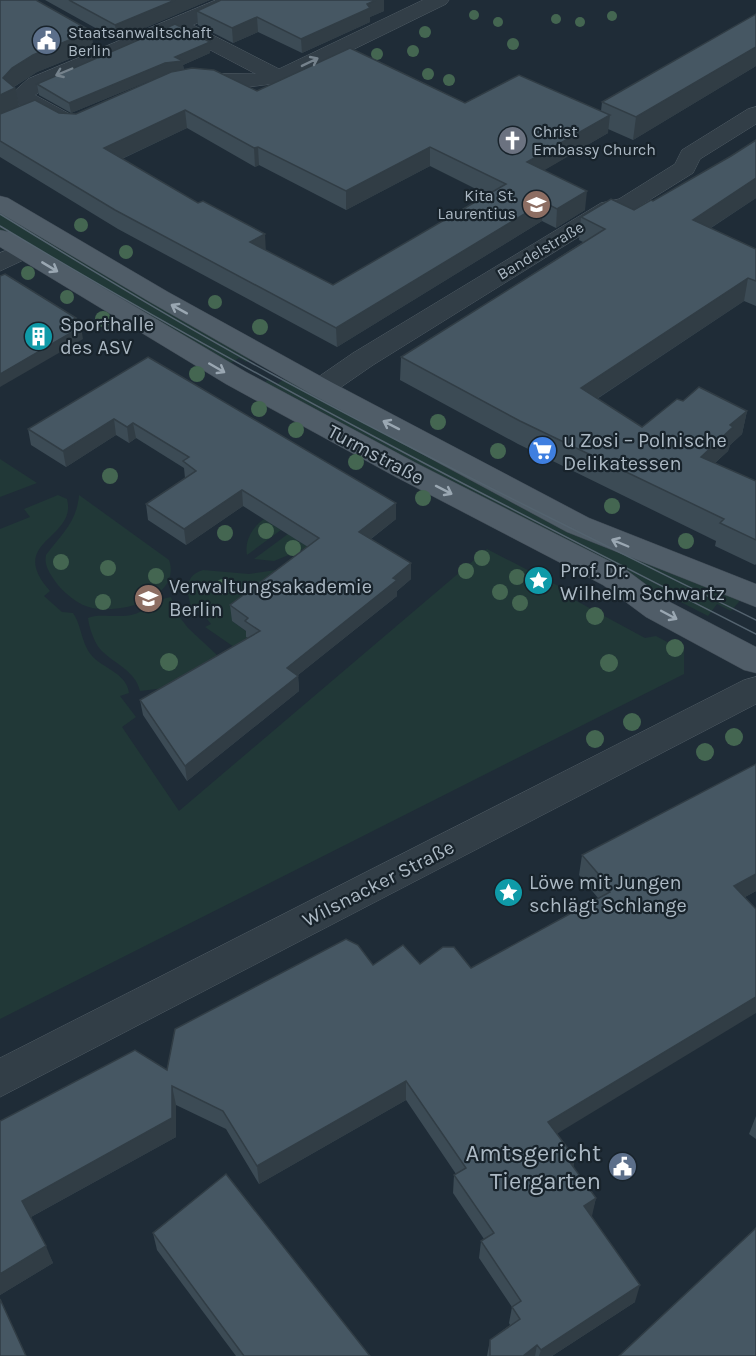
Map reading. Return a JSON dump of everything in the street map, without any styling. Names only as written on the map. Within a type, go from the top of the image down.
[{"type":"main road","name":"Turmstraße","points":[[0,203],[159,297],[321,388],[578,525],[756,596]]},
{"type":"main road","name":"Turmstraße","points":[[8,250],[406,470],[614,577],[657,609],[756,661]]},
{"type":"street","points":[[91,115],[70,125],[20,96],[36,84],[233,0]]},
{"type":"street","points":[[166,82],[194,78],[248,81],[279,77],[424,2]]},
{"type":"street","points":[[176,24],[279,77]]},
{"type":"street","points":[[96,39],[116,50]]},
{"type":"street","points":[[12,120],[40,107]]},
{"type":"street","name":"Bandelstraße","points":[[321,388],[363,358],[603,212],[627,204],[685,168],[690,155],[756,114]]},
{"type":"street","name":"Wilsnacker Straße","points":[[0,1078],[756,689]]},
{"type":"green space","points":[[0,209],[254,357],[246,362],[239,358],[226,366],[0,232]]},
{"type":"green space","points":[[288,376],[744,596],[731,611],[717,604],[708,616],[671,597],[668,599],[260,385],[268,380],[276,385]]},
{"type":"green space","points":[[0,459],[37,483],[0,497]]},
{"type":"green space","points":[[58,495],[67,499],[68,512],[63,523],[39,550],[35,561],[38,574],[50,591],[44,596],[62,612],[73,613],[89,652],[124,681],[129,693],[120,696],[136,717],[122,727],[179,811],[487,549],[574,594],[571,598],[645,638],[656,636],[684,651],[684,674],[0,1019],[0,529],[30,517],[24,509]]},
{"type":"green space","points":[[79,495],[169,560],[170,574],[165,586],[155,595],[126,607],[95,608],[79,603],[58,585],[48,568],[46,555],[72,521]]},
{"type":"green space","points":[[264,519],[281,530],[247,555],[250,534]]},
{"type":"green space","points":[[288,534],[308,547],[274,561],[254,559]]},
{"type":"green space","points":[[282,569],[232,621],[250,634],[260,646],[237,649],[205,627],[211,624],[200,610],[193,612],[188,587],[189,581],[196,573],[203,570],[249,574]]},
{"type":"green space","points":[[171,597],[178,615],[188,628],[218,656],[190,685],[140,691],[129,672],[98,646],[88,618],[131,615]]},
{"type":"building","points":[[0,0],[36,0],[91,31],[33,55],[12,68],[3,78],[15,88],[0,95]]},
{"type":"building","points":[[69,0],[175,0],[115,25]]},
{"type":"building","points":[[221,0],[376,0],[367,4],[370,8],[301,39],[257,17],[232,28],[197,11]]},
{"type":"building","points":[[756,14],[756,47],[636,117],[602,102]]},
{"type":"building","points":[[175,24],[210,42],[175,57],[183,61],[165,63],[69,103],[37,84]]},
{"type":"building","points":[[350,48],[465,103],[519,75],[610,115],[527,162],[587,191],[557,209],[544,202],[336,328],[115,210],[0,141],[0,114],[35,100],[59,113],[76,114],[171,72],[192,68],[214,70],[257,91]],"holes":[[[185,110],[254,148],[258,147],[346,191],[430,147],[506,184],[333,285],[250,242],[265,234],[203,201],[198,203],[104,148]]]},
{"type":"building","points":[[756,140],[756,178],[693,220],[756,249],[756,281],[748,278],[581,388],[642,427],[677,399],[683,401],[699,387],[747,411],[730,425],[733,427],[701,457],[756,481],[756,540],[720,523],[724,519],[520,421],[401,357],[605,229],[581,217],[611,199],[634,210]]},
{"type":"building","name":"Sporthalle des ASV","points":[[5,274],[76,318],[70,321],[81,327],[0,374],[0,276]]},
{"type":"building","points":[[148,357],[396,503],[359,532],[411,563],[393,578],[397,580],[287,668],[298,676],[185,766],[140,700],[260,631],[245,621],[248,618],[230,605],[319,538],[242,490],[184,529],[146,504],[196,471],[183,461],[189,457],[133,423],[127,427],[114,419],[63,451],[28,429]]},
{"type":"building","points":[[756,764],[756,874],[734,886],[756,909],[756,997],[548,1122],[575,1158],[569,1161],[596,1198],[584,1206],[640,1285],[541,1350],[537,1345],[523,1356],[490,1356],[490,1340],[520,1319],[512,1307],[521,1301],[481,1241],[494,1233],[454,1175],[466,1168],[406,1081],[257,1166],[223,1111],[172,1086],[172,1118],[22,1201],[46,1246],[0,1274],[0,1121],[135,1050],[167,1070],[175,1029],[346,939],[358,945],[373,965],[403,945],[420,964],[443,947],[454,947],[471,968],[610,892],[604,885],[607,884],[582,855]]},
{"type":"building","points":[[226,1174],[370,1356],[244,1356],[153,1233]]},
{"type":"building","points":[[756,1228],[756,1356],[619,1356]]},
{"type":"building","points":[[0,1299],[26,1356],[0,1356]]},
{"type":"tram line","points":[[0,214],[270,373],[451,468],[756,620]]},
{"type":"tram line","points":[[0,226],[186,334],[374,437],[756,634]]},
{"type":"place","name":"Staatsanwaltschaft Berlin","points":[[47,41]]},
{"type":"place","name":"Christ Embassy Church","points":[[512,140]]},
{"type":"place","name":"Kita St. Laurentius","points":[[537,204]]},
{"type":"place","name":"Sporthalle des ASV","points":[[39,336]]},
{"type":"place","name":"u Zosi – Polnische Delikatessen","points":[[542,451]]},
{"type":"place","name":"Prof. Dr. Wilhelm Schwartz","points":[[539,581]]},
{"type":"place","name":"Verwaltungsakademie Berlin","points":[[148,598]]},
{"type":"place","name":"Löwe mit Jungen schlägt Schlange","points":[[508,893]]},
{"type":"place","name":"Amtsgericht Tiergarten","points":[[622,1167]]}]
